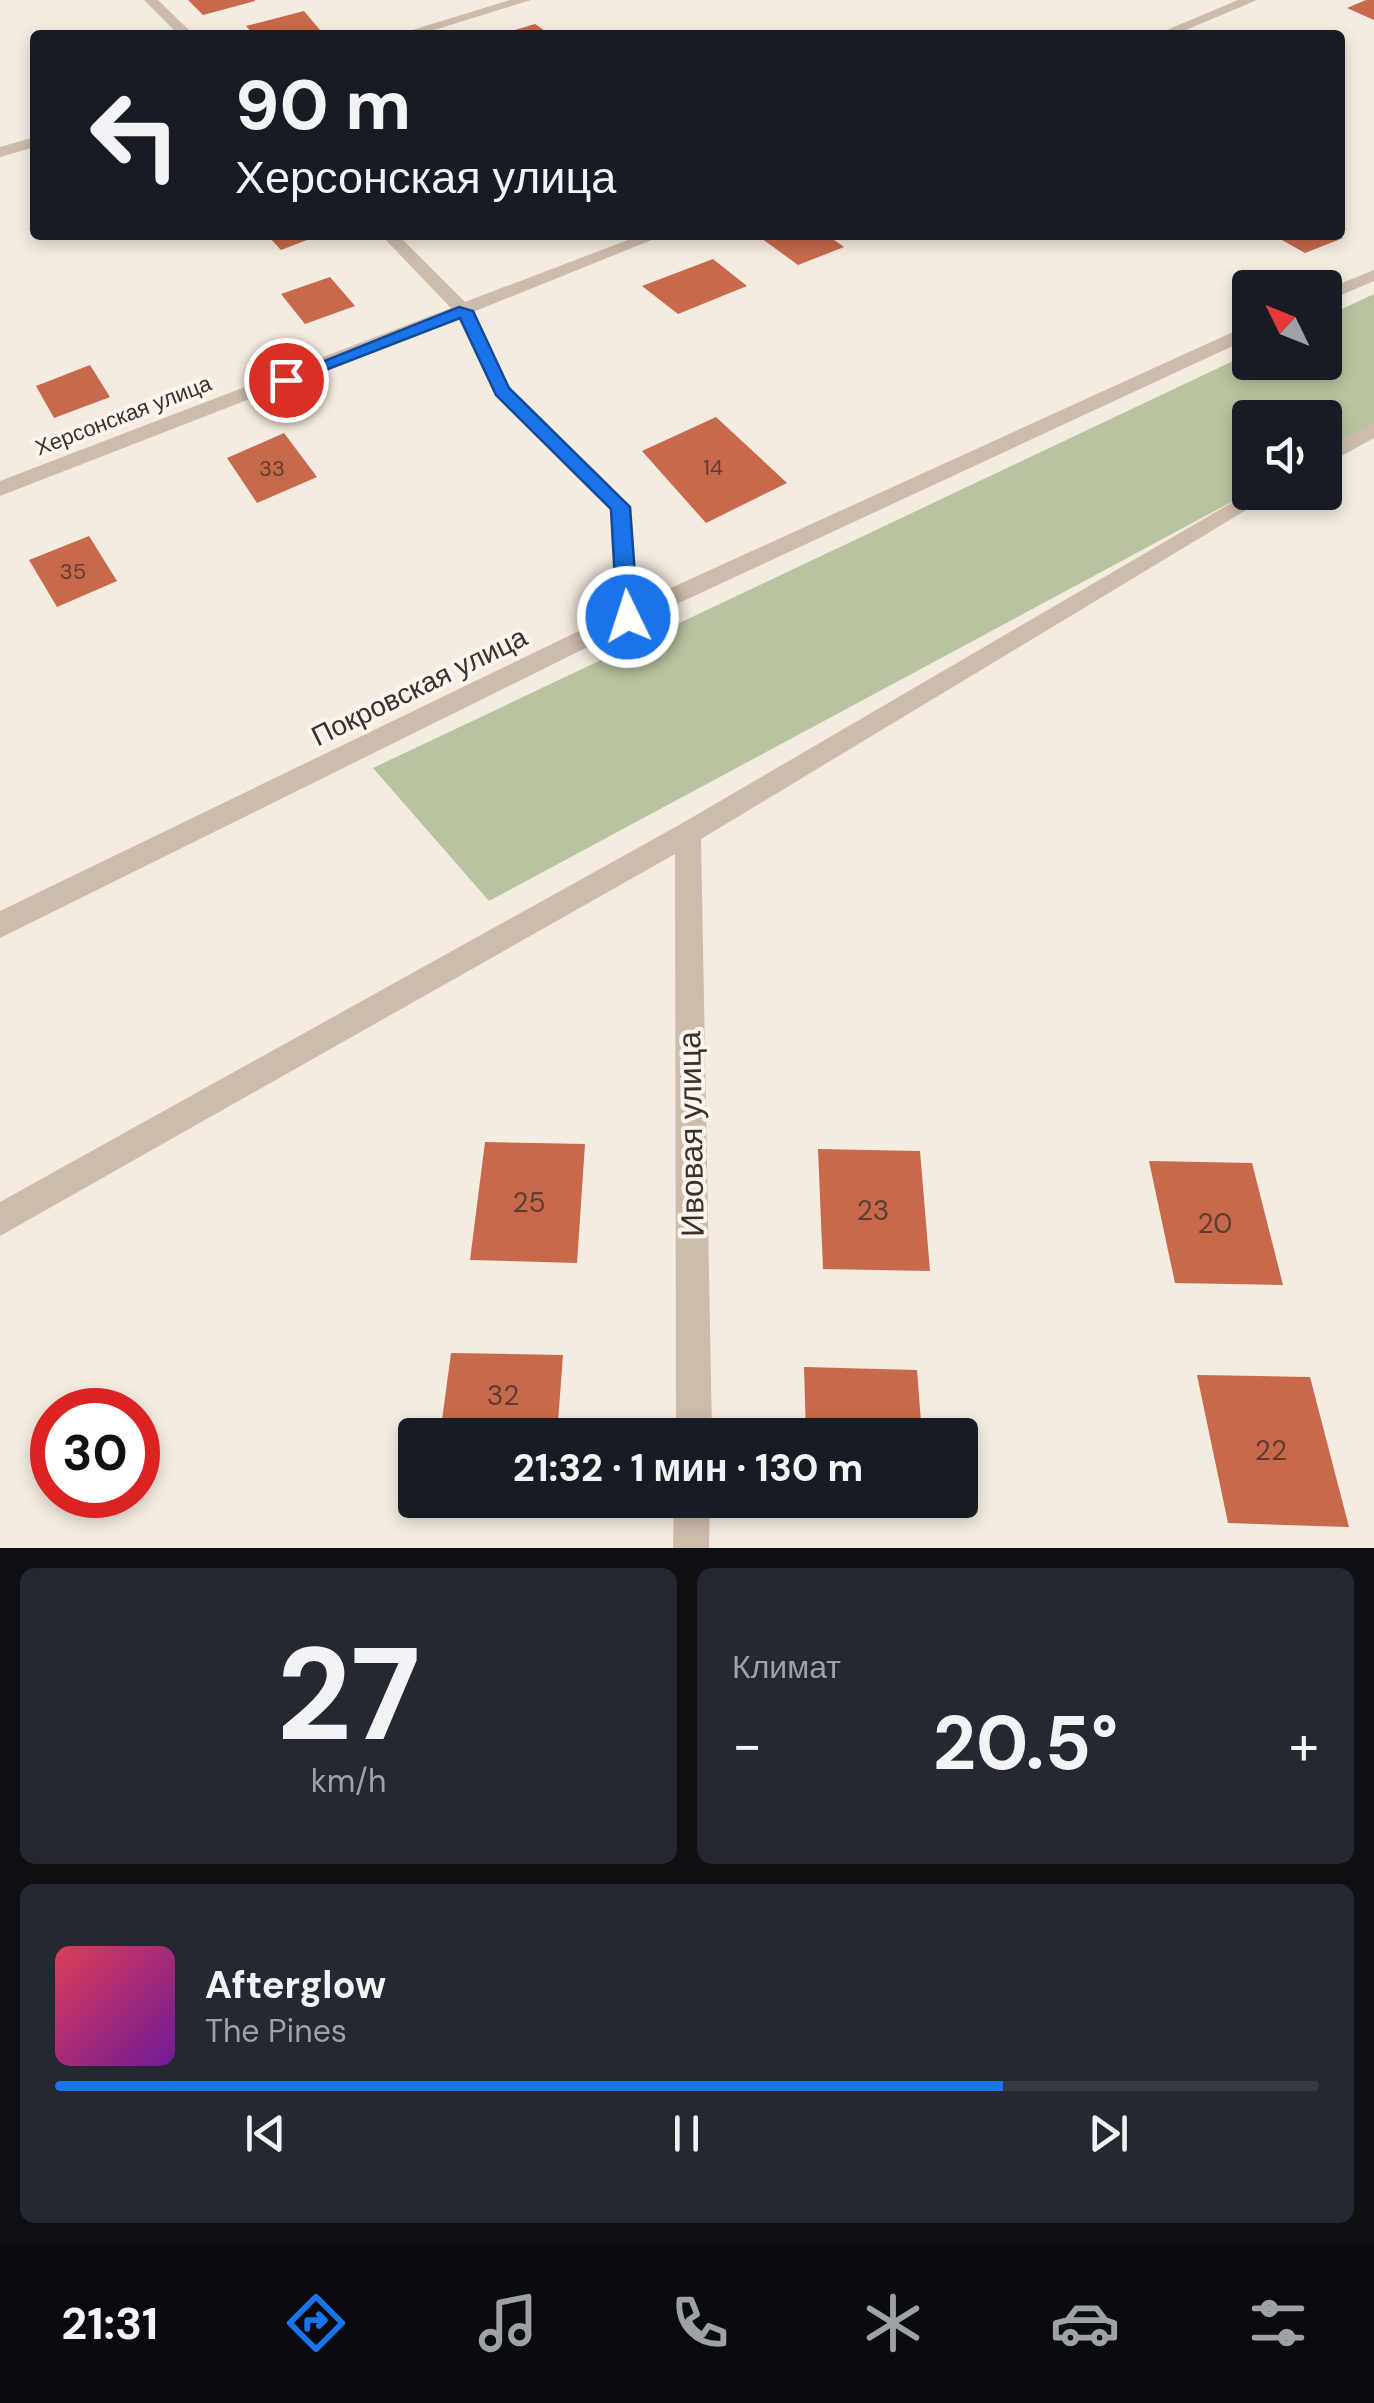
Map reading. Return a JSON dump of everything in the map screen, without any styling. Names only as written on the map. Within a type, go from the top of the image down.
[{"type":"street","points":[[150,0],[182,30]]},
{"type":"street","points":[[420,30],[524,0]]},
{"type":"street","points":[[1175,30],[1250,0]]},
{"type":"street","points":[[0,152],[30,143]]},
{"type":"street","points":[[394,240],[464,311],[502,391],[621,507],[628,617]]},
{"type":"street","name":"Херсонская улица","points":[[0,489],[643,240]]},
{"type":"street","points":[[1342,289],[1374,274]]},
{"type":"street","name":"Покровская улица","points":[[0,925],[628,617],[1232,340]]},
{"type":"street","points":[[1342,448],[1374,429]]},
{"type":"street","points":[[0,1220],[688,833],[1235,510]]},
{"type":"street","name":"Ивовая улица","points":[[688,833],[694,1418]]},
{"type":"street","points":[[691,1548],[692,1518]]},
{"type":"green space","points":[[1374,294],[1374,425],[1342,442],[1342,400],[1232,400],[1232,502],[489,901],[373,768],[1232,362],[1232,380],[1342,380],[1342,309]]},
{"type":"building","points":[[188,0],[255,0],[255,1],[203,15]]},
{"type":"building","points":[[1374,0],[1374,20],[1347,8]]},
{"type":"building","points":[[304,11],[320,30],[250,30],[246,26]]},
{"type":"building","points":[[535,24],[544,30],[515,30]]},
{"type":"building","points":[[272,240],[307,240],[281,250]]},
{"type":"building","points":[[764,240],[834,240],[844,247],[798,265]]},
{"type":"building","points":[[1282,240],[1338,240],[1305,253]]},
{"type":"building","points":[[713,259],[747,286],[678,314],[642,286]]},
{"type":"building","points":[[330,277],[355,306],[305,324],[281,294]]},
{"type":"building","points":[[90,365],[110,397],[54,418],[36,386]]},
{"type":"building","points":[[716,417],[787,483],[706,523],[642,451]]},
{"type":"building","points":[[284,433],[317,477],[257,503],[227,458]]},
{"type":"building","points":[[89,536],[117,581],[57,607],[29,560]]},
{"type":"building","points":[[485,1142],[585,1144],[577,1263],[470,1260]]},
{"type":"building","points":[[818,1149],[920,1151],[930,1271],[823,1269]]},
{"type":"building","points":[[1149,1161],[1252,1163],[1283,1285],[1175,1283]]},
{"type":"building","points":[[451,1353],[563,1355],[558,1418],[442,1418]]},
{"type":"building","points":[[804,1367],[917,1370],[921,1418],[806,1418]]},
{"type":"building","points":[[1197,1375],[1310,1377],[1349,1527],[1228,1523]]},
{"type":"route","points":[[286,380],[464,311],[502,391],[621,507],[628,617]]}]
